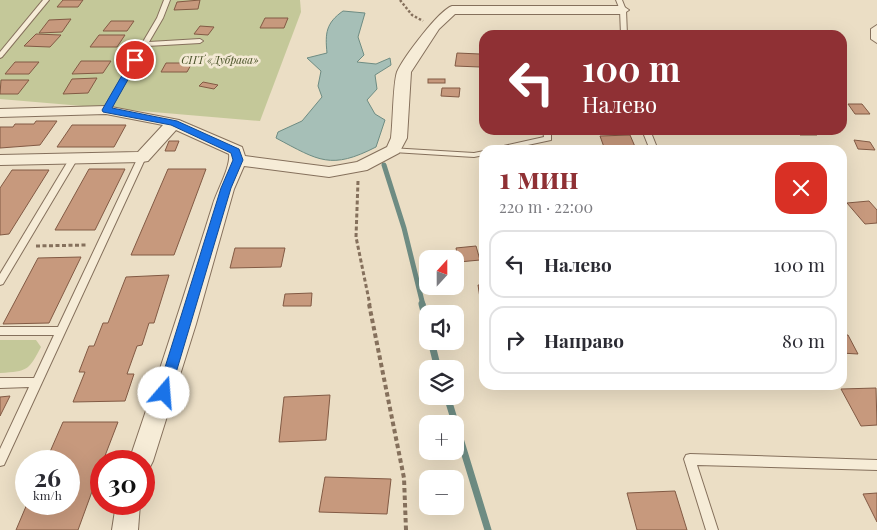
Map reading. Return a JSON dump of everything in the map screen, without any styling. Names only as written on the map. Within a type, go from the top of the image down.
[{"type":"street","points":[[238,160],[329,172],[360,166],[393,150],[399,138],[404,72],[434,27],[452,10],[621,5]]},
{"type":"street","points":[[877,29],[877,39]]},
{"type":"street","points":[[0,113],[106,110],[174,123],[236,151],[238,160],[226,188],[186,324],[145,450]]},
{"type":"street","points":[[0,160],[142,158],[174,123]]},
{"type":"street","points":[[125,530],[127,515]]},
{"type":"lane","points":[[0,56],[46,0]]},
{"type":"lane","points":[[106,110],[160,18],[167,0]]},
{"type":"lane","points":[[621,5],[624,30]]},
{"type":"lane","points":[[144,44],[200,41]]},
{"type":"lane","points":[[517,145],[548,138],[548,135]]},
{"type":"lane","points":[[393,150],[474,155],[479,154]]},
{"type":"lane","points":[[0,282],[74,158]]},
{"type":"lane","points":[[0,461],[142,158]]},
{"type":"lane","points":[[0,331],[60,331]]},
{"type":"lane","points":[[0,383],[38,382]]},
{"type":"lane","points":[[712,530],[690,460],[877,465]]},
{"type":"path","points":[[400,0],[412,15],[434,27]]},
{"type":"path","points":[[360,166],[356,190],[356,237],[404,478],[406,530]]},
{"type":"path","points":[[21,246],[101,244]]},
{"type":"green space","name":"СНТ «Дубрава»","points":[[0,0],[300,0],[301,12],[260,121],[0,99]]},
{"type":"green space","points":[[0,340],[36,340],[41,347],[33,361],[26,368],[0,373]]},
{"type":"water","points":[[343,11],[365,13],[358,37],[364,55],[357,62],[376,64],[390,58],[391,65],[375,75],[377,89],[367,100],[375,114],[385,120],[376,147],[347,159],[325,160],[303,152],[276,138],[278,132],[302,121],[322,97],[318,86],[321,71],[307,58],[327,53],[326,40],[328,29],[337,15]]},
{"type":"building","points":[[63,0],[83,0],[78,7],[57,7]]},
{"type":"building","points":[[200,0],[198,9],[174,10],[177,2]]},
{"type":"building","points":[[265,18],[288,18],[284,28],[260,28]]},
{"type":"building","points":[[71,19],[62,32],[39,33],[49,20]]},
{"type":"building","points":[[111,21],[134,21],[127,31],[103,31]]},
{"type":"building","points":[[200,26],[214,27],[208,35],[194,34]]},
{"type":"building","points":[[36,34],[61,35],[50,47],[24,46]]},
{"type":"building","points":[[99,35],[125,35],[117,47],[90,47]]},
{"type":"building","points":[[457,53],[479,54],[479,67],[455,66]]},
{"type":"building","points":[[81,61],[111,61],[103,73],[72,74]]},
{"type":"building","points":[[15,62],[39,62],[29,74],[5,74]]},
{"type":"building","points":[[166,63],[192,63],[187,72],[161,72]]},
{"type":"building","points":[[97,78],[88,93],[63,94],[72,79]]},
{"type":"building","points":[[428,79],[445,79],[445,83],[428,83]]},
{"type":"building","points":[[1,80],[29,80],[18,94],[0,94]]},
{"type":"building","points":[[203,82],[218,85],[214,89],[199,86]]},
{"type":"building","points":[[442,88],[460,88],[459,97],[441,96]]},
{"type":"building","points":[[848,104],[862,104],[870,114],[855,114]]},
{"type":"building","points":[[36,121],[57,121],[40,145],[0,148],[0,127],[13,127],[15,124],[34,124]]},
{"type":"building","points":[[72,125],[126,125],[114,147],[57,147]]},
{"type":"building","points":[[630,135],[634,145],[603,145],[600,136]]},
{"type":"building","points":[[854,140],[870,142],[875,150],[858,149]]},
{"type":"building","points":[[169,141],[179,141],[175,151],[165,151]]},
{"type":"building","points":[[89,169],[125,169],[95,230],[55,230]]},
{"type":"building","points":[[168,169],[206,169],[174,255],[131,255]]},
{"type":"building","points":[[12,170],[49,170],[9,234],[0,235],[0,188]]},
{"type":"building","points":[[869,201],[877,210],[877,223],[865,224],[847,203]]},
{"type":"building","points":[[476,246],[479,260],[464,262],[464,250],[456,250],[456,248]]},
{"type":"building","points":[[235,248],[285,248],[281,267],[230,268]]},
{"type":"building","points":[[81,257],[49,323],[3,324],[38,258]]},
{"type":"building","points":[[169,275],[154,323],[149,323],[142,345],[137,346],[127,374],[134,374],[125,401],[73,402],[85,372],[79,372],[89,346],[94,346],[103,323],[108,323],[126,277]]},
{"type":"building","points":[[312,293],[311,306],[283,306],[285,294]]},
{"type":"building","points":[[847,335],[848,335],[858,354],[847,353]]},
{"type":"building","points":[[876,388],[877,425],[861,426],[842,390]]},
{"type":"building","points":[[330,395],[326,440],[279,442],[284,397]]},
{"type":"building","points":[[10,396],[0,416],[0,397]]},
{"type":"building","points":[[63,422],[118,422],[107,450],[90,450],[90,497],[78,530],[16,530],[22,515],[80,515],[80,450],[51,450]]},
{"type":"building","points":[[325,477],[391,479],[387,514],[319,512]]},
{"type":"building","points":[[675,491],[687,530],[637,530],[627,493]]},
{"type":"building","points":[[877,493],[877,522],[863,494]]},
{"type":"waterway","points":[[384,165],[404,228],[423,305]]},
{"type":"waterway","points":[[433,350],[436,360]]},
{"type":"waterway","points":[[450,405],[488,530]]},
{"type":"route","points":[[135,60],[106,110],[174,123],[236,151],[238,160],[226,188],[164,393]]}]
